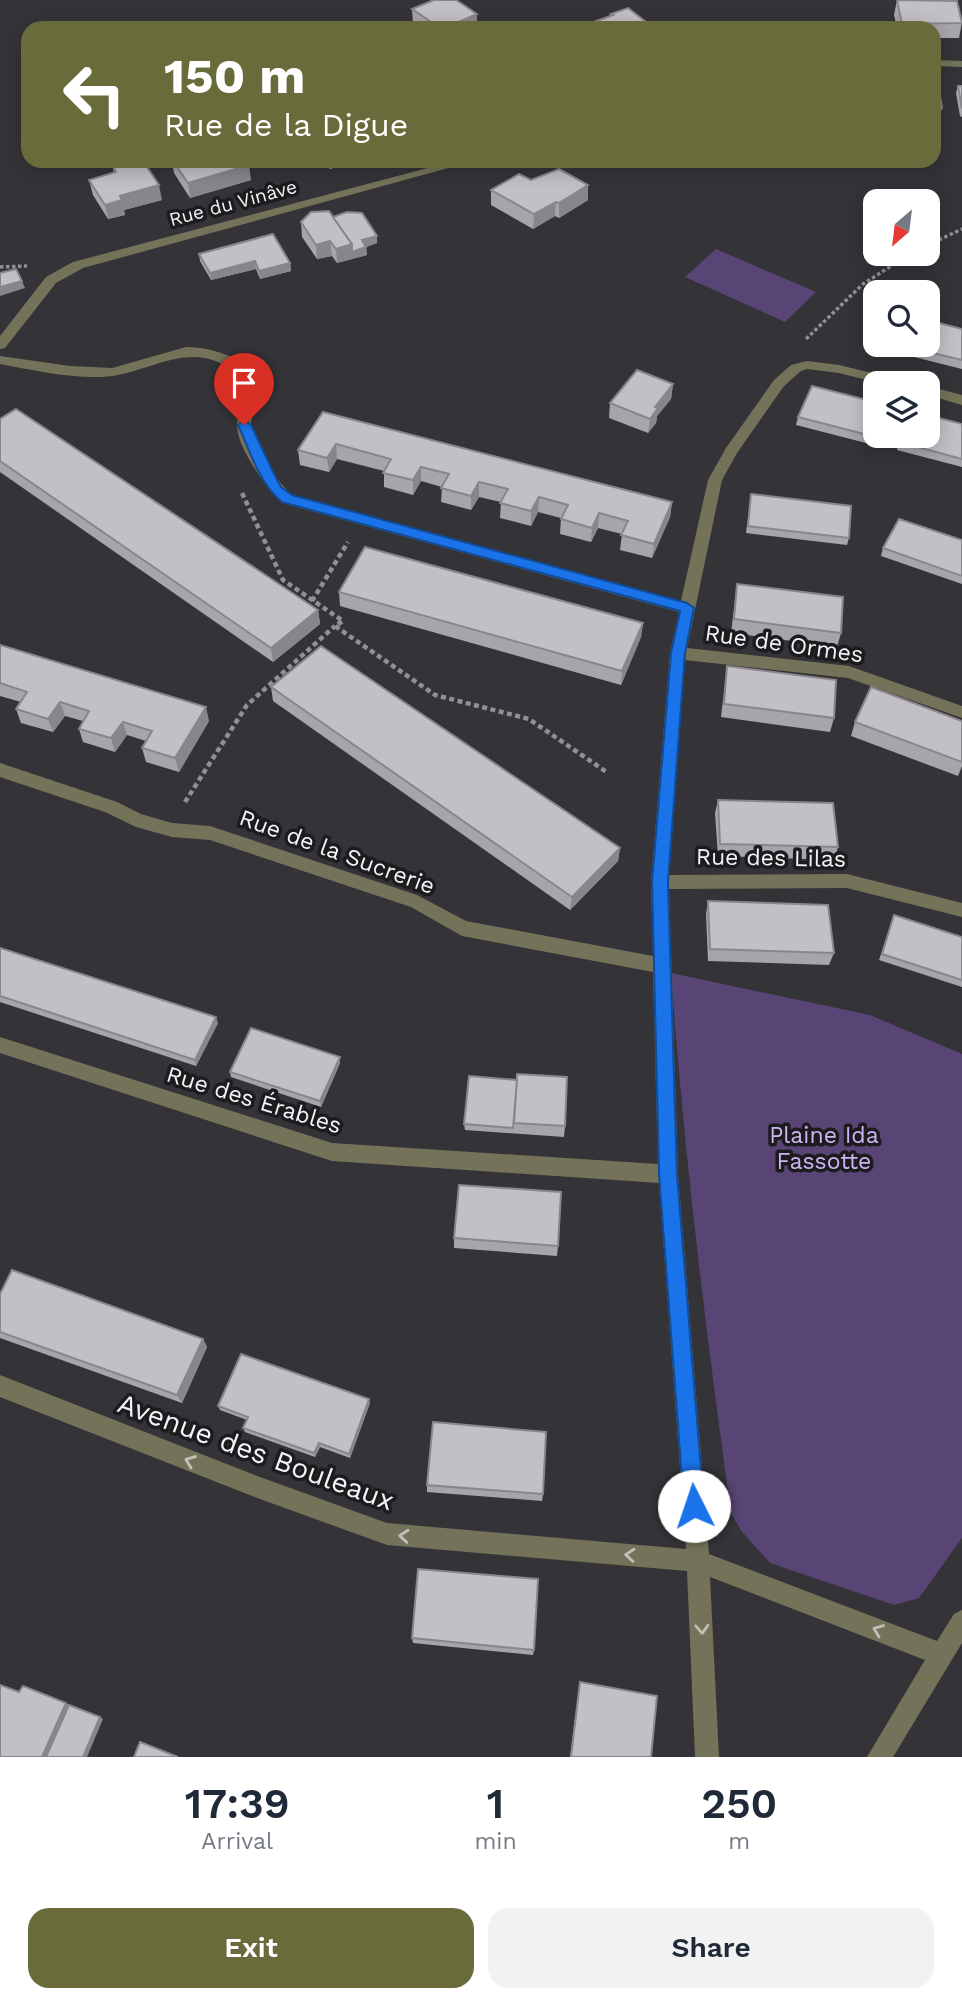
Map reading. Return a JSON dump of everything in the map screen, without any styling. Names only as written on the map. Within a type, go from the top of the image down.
[{"type":"street","points":[[941,63],[962,64]]},
{"type":"street","name":"Rue du Vinâve","points":[[0,345],[51,280],[78,265],[441,168]]},
{"type":"street","points":[[0,360],[113,372],[177,353],[196,352],[228,360],[241,369],[253,392],[244,425],[277,490],[287,499],[687,608]]},
{"type":"street","points":[[707,1757],[698,1561],[668,1174],[662,966],[660,882],[678,653],[715,481],[731,451],[779,383],[796,368],[821,366],[863,376]]},
{"type":"street","points":[[940,394],[962,400]]},
{"type":"street","name":"Rue de Ormes","points":[[678,653],[849,672],[962,712]]},
{"type":"street","name":"Rue de la Sucrerie","points":[[0,770],[111,807],[136,820],[172,830],[210,833],[417,902],[462,928],[662,966]]},
{"type":"street","name":"Rue des Lilas","points":[[660,882],[847,881],[962,910]]},
{"type":"street","name":"Rue des Érables","points":[[0,1045],[332,1152],[668,1174]]},
{"type":"street","name":"Avenue des Bouleaux","points":[[0,1386],[260,1488],[387,1534],[698,1561],[942,1655]]},
{"type":"street","points":[[879,1757],[962,1622]]},
{"type":"path","points":[[940,239],[962,229]]},
{"type":"path","points":[[796,368],[796,354],[804,341],[863,284],[891,266]]},
{"type":"path","points":[[174,798],[187,802],[247,705],[343,621],[283,580],[241,492]]},
{"type":"path","points":[[312,601],[361,520]]},
{"type":"path","points":[[335,626],[435,695],[529,719],[608,773]]},
{"type":"green space","points":[[716,249],[816,292],[785,322],[685,277]]},
{"type":"green space","name":"Plaine Ida Fassotte","points":[[671,973],[870,1015],[962,1054],[962,1538],[919,1598],[894,1605],[770,1563],[742,1532],[731,1513],[696,1243]]},
{"type":"building","points":[[434,0],[456,0],[477,14],[461,21],[430,21],[412,9]]},
{"type":"building","points":[[897,0],[957,1],[962,23],[941,23],[941,21],[901,21]]},
{"type":"building","points":[[628,8],[645,21],[596,21],[613,15],[611,14]]},
{"type":"building","points":[[958,86],[962,86],[962,109]]},
{"type":"building","points":[[114,168],[148,168],[159,185],[120,196],[122,200],[105,205],[89,180],[116,172]]},
{"type":"building","points":[[178,168],[239,168],[188,183]]},
{"type":"building","points":[[559,169],[588,185],[559,203],[556,202],[534,214],[491,190],[519,174],[531,180]]},
{"type":"building","points":[[329,211],[352,244],[336,249],[330,241],[316,245],[301,222],[311,212]]},
{"type":"building","points":[[347,212],[362,213],[377,236],[362,240],[366,247],[352,252],[352,244],[333,217]]},
{"type":"building","points":[[273,234],[290,263],[259,271],[255,261],[210,273],[199,254]]},
{"type":"building","points":[[16,269],[22,281],[0,287],[0,273]]},
{"type":"building","points":[[940,323],[962,329],[962,360],[940,355]]},
{"type":"building","points":[[637,370],[673,384],[655,407],[658,408],[650,419],[610,403]]},
{"type":"building","points":[[812,386],[863,399],[863,434],[798,417]]},
{"type":"building","points":[[16,409],[318,610],[271,648],[0,461],[0,419]]},
{"type":"building","points":[[323,412],[672,502],[654,544],[621,535],[628,521],[599,513],[592,528],[561,519],[568,505],[539,497],[531,511],[500,503],[508,489],[479,482],[471,496],[441,488],[449,474],[421,467],[413,480],[383,473],[391,459],[336,444],[327,458],[298,450]]},
{"type":"building","points":[[940,418],[962,424],[962,459],[921,448],[940,448]]},
{"type":"building","points":[[751,494],[851,506],[849,538],[748,526]]},
{"type":"building","points":[[899,519],[962,540],[962,576],[883,548]]},
{"type":"building","points":[[365,547],[643,623],[622,671],[339,592]]},
{"type":"building","points":[[737,584],[843,597],[841,633],[734,619]]},
{"type":"building","points":[[0,645],[206,707],[175,758],[142,748],[152,731],[123,722],[111,738],[79,729],[89,711],[60,702],[48,719],[16,709],[27,692],[0,683]]},
{"type":"building","points":[[321,646],[620,848],[572,897],[271,687]]},
{"type":"building","points":[[727,666],[836,680],[834,718],[724,704]]},
{"type":"building","points":[[871,687],[962,721],[962,762],[855,722]]},
{"type":"building","points":[[718,800],[833,803],[838,847],[720,844]]},
{"type":"building","points":[[708,901],[828,905],[834,953],[710,949]]},
{"type":"building","points":[[894,915],[962,937],[962,980],[882,954]]},
{"type":"building","points":[[0,948],[216,1017],[195,1060],[0,996]]},
{"type":"building","points":[[251,1028],[340,1057],[320,1101],[230,1072]]},
{"type":"building","points":[[517,1074],[567,1077],[565,1126],[514,1123]]},
{"type":"building","points":[[469,1076],[517,1080],[513,1128],[464,1124]]},
{"type":"building","points":[[459,1185],[561,1192],[558,1246],[454,1238]]},
{"type":"building","points":[[12,1270],[203,1339],[177,1395],[0,1332],[0,1294]]},
{"type":"building","points":[[241,1354],[369,1399],[349,1454],[319,1443],[314,1453],[243,1428],[248,1417],[218,1406]]},
{"type":"building","points":[[433,1422],[546,1432],[543,1494],[427,1485]]},
{"type":"building","points":[[418,1569],[538,1579],[534,1650],[412,1638]]},
{"type":"building","points":[[580,1682],[657,1696],[651,1757],[571,1757]]},
{"type":"building","points":[[0,1685],[19,1692],[23,1686],[66,1703],[42,1757],[0,1757]]},
{"type":"building","points":[[69,1705],[100,1717],[83,1757],[46,1757]]},
{"type":"building","points":[[140,1742],[178,1757],[134,1757]]},
{"type":"route","points":[[244,425],[268,477],[287,499],[687,608],[678,653],[660,882],[668,1174],[694,1506]]}]
